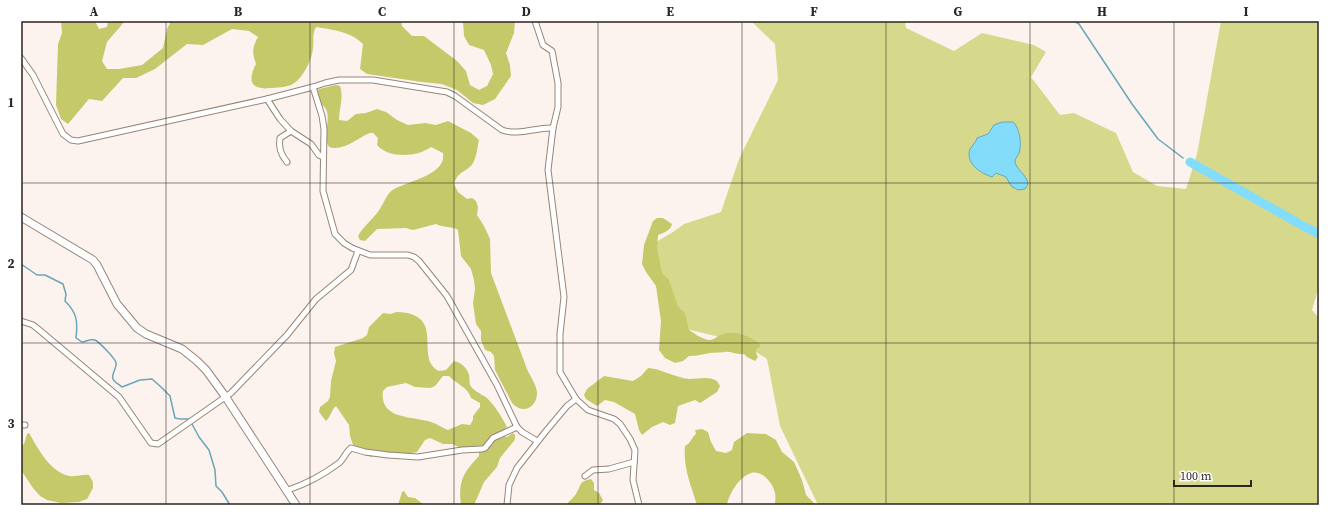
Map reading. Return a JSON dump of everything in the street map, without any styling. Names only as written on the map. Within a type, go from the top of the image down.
[{"type":"street","points":[[536,21],[543,45],[552,51],[556,63],[558,83],[558,107],[553,128],[548,177],[564,296],[560,334],[559,365],[563,378],[576,399],[588,410],[610,417],[620,424],[630,439],[635,450],[633,480],[639,505]]},
{"type":"street","points":[[21,58],[33,75],[63,134],[72,140],[78,141],[267,99],[338,80],[373,80],[447,92],[507,132],[517,133],[544,128],[553,128]]},
{"type":"street","points":[[313,87],[322,116],[324,129],[323,191],[335,234],[344,243],[358,251],[370,255],[408,255],[414,256],[419,261],[447,296],[497,385],[517,427],[522,432],[537,441]]},
{"type":"street","points":[[267,99],[280,119],[291,131],[311,144],[319,155],[323,157]]},
{"type":"street","points":[[287,162],[281,155],[279,141],[280,138],[291,131]]},
{"type":"street","points":[[21,217],[93,260],[117,304],[134,325],[146,334],[174,345],[190,354],[206,370],[288,490],[296,505]]},
{"type":"street","points":[[21,321],[38,329],[119,397],[151,443],[158,444],[231,393],[287,334],[316,299],[350,270],[358,251]]},
{"type":"street","points":[[507,505],[509,485],[514,473],[537,441],[567,406],[576,399]]},
{"type":"street","points":[[288,490],[308,483],[341,462],[346,452],[351,448],[365,452],[418,457],[462,450],[482,449],[485,448],[493,438],[517,427]]},
{"type":"street","points":[[585,476],[593,470],[609,469],[634,462]]},
{"type":"green space","points":[[61,21],[95,21],[99,29],[107,27],[108,21],[125,21],[107,42],[102,61],[107,69],[119,69],[142,65],[163,48],[167,29],[171,21],[401,21],[402,26],[412,36],[424,36],[457,61],[466,71],[470,85],[479,90],[487,86],[493,74],[491,65],[484,50],[469,45],[464,36],[463,21],[515,21],[514,33],[506,53],[510,65],[511,76],[495,99],[483,105],[473,103],[457,90],[442,84],[367,74],[360,69],[363,44],[353,36],[335,30],[316,27],[310,61],[300,78],[291,85],[285,87],[257,87],[252,82],[252,75],[256,64],[253,53],[258,37],[249,31],[232,29],[203,45],[187,44],[155,69],[136,78],[123,78],[102,101],[89,99],[68,124],[61,119],[56,105],[58,44],[62,33]]},
{"type":"green space","points":[[751,21],[905,21],[906,28],[954,51],[982,33],[1034,45],[1046,52],[1031,77],[1060,115],[1074,113],[1116,133],[1133,172],[1157,186],[1186,189],[1197,154],[1221,21],[1319,21],[1319,286],[1312,310],[1319,318],[1319,505],[818,505],[780,426],[767,359],[740,342],[678,327],[651,245],[684,224],[721,212],[739,159],[778,80],[775,44]]},
{"type":"green space","points":[[336,85],[340,86],[342,94],[339,120],[347,121],[356,114],[366,113],[377,109],[386,112],[397,120],[408,125],[425,123],[436,125],[448,121],[471,133],[479,140],[473,163],[458,176],[454,184],[458,192],[467,199],[472,198],[476,201],[478,207],[477,215],[490,239],[491,273],[537,392],[536,400],[531,407],[524,409],[512,403],[495,370],[494,356],[491,352],[485,350],[481,340],[481,331],[476,324],[473,303],[475,289],[474,280],[471,269],[461,256],[458,230],[436,224],[413,230],[406,228],[377,229],[365,241],[360,240],[358,236],[360,232],[379,211],[391,191],[397,187],[424,177],[439,167],[442,161],[443,153],[431,147],[419,153],[404,155],[389,153],[382,150],[377,145],[378,138],[373,133],[365,135],[350,144],[339,148],[329,147],[326,139],[328,121],[327,112],[318,102],[315,94],[319,89]]},
{"type":"green space","points":[[657,218],[663,218],[672,224],[669,230],[658,235],[657,248],[662,273],[669,280],[678,307],[685,313],[689,330],[709,340],[728,333],[749,337],[761,346],[756,349],[758,357],[755,361],[744,354],[727,352],[689,356],[683,361],[675,363],[665,358],[659,350],[661,321],[656,286],[642,264],[644,245],[653,221]]},
{"type":"green space","points":[[397,312],[412,315],[421,320],[426,328],[429,357],[432,365],[439,371],[446,370],[454,361],[464,366],[469,376],[471,387],[487,398],[503,419],[507,427],[504,429],[504,436],[507,437],[513,433],[515,435],[514,441],[500,458],[497,467],[484,482],[474,505],[461,505],[460,490],[465,473],[479,456],[479,452],[470,452],[452,444],[443,444],[430,438],[425,440],[417,452],[407,454],[377,455],[371,457],[362,454],[353,445],[349,425],[336,406],[326,421],[319,412],[320,407],[328,401],[330,397],[331,381],[336,361],[334,353],[335,347],[363,338],[367,335],[369,327],[383,313],[390,314]],"holes":[[[443,376],[449,376],[465,388],[471,398],[480,403],[480,407],[473,416],[473,420],[470,425],[462,424],[448,430],[431,422],[406,417],[391,412],[386,407],[383,400],[383,391],[387,387],[406,383],[415,387],[430,388],[435,386]]]},
{"type":"green space","points":[[648,368],[689,379],[710,379],[717,381],[720,386],[717,392],[700,403],[695,400],[678,406],[675,423],[670,425],[663,422],[652,427],[642,435],[639,430],[635,414],[614,402],[605,400],[597,406],[586,399],[584,395],[587,389],[604,376],[633,381],[641,376]]},
{"type":"green space","points":[[702,429],[708,432],[716,451],[726,453],[732,450],[734,442],[747,433],[766,434],[776,440],[782,452],[794,462],[802,480],[806,495],[816,505],[775,505],[774,489],[769,481],[759,473],[751,473],[742,478],[732,491],[727,505],[697,505],[686,469],[685,446],[696,434],[695,430]]},
{"type":"green space","points":[[29,433],[46,459],[57,470],[70,476],[89,475],[93,482],[93,488],[87,499],[79,502],[61,503],[47,500],[40,496],[21,470],[21,447],[24,444],[27,434]]},
{"type":"green space","points":[[591,479],[594,483],[594,490],[599,493],[603,500],[600,505],[566,505],[575,496],[581,483]]},
{"type":"green space","points":[[404,491],[408,497],[415,498],[424,505],[398,505],[402,492]]},
{"type":"water","points":[[1002,122],[1013,122],[1019,132],[1020,150],[1015,162],[1027,181],[1028,184],[1025,189],[1018,190],[1011,186],[1006,177],[996,173],[992,177],[983,173],[975,167],[970,159],[970,149],[977,138],[988,134],[994,125]]},
{"type":"waterway","points":[[1074,21],[1079,24],[1132,104],[1158,139],[1183,158]]},
{"type":"waterway","points":[[1190,162],[1298,223]]},
{"type":"waterway","points":[[1303,226],[1319,234]]},
{"type":"waterway","points":[[21,264],[37,275],[45,275],[63,284],[66,294],[65,301],[72,309],[77,322],[76,338],[82,342],[95,340],[110,354],[116,363],[113,373],[113,379],[115,381],[122,387],[140,380],[152,379],[170,396],[175,418],[189,419]]},
{"type":"waterway","points":[[192,424],[199,437],[209,450],[215,470],[216,486],[222,492],[230,505]]}]
